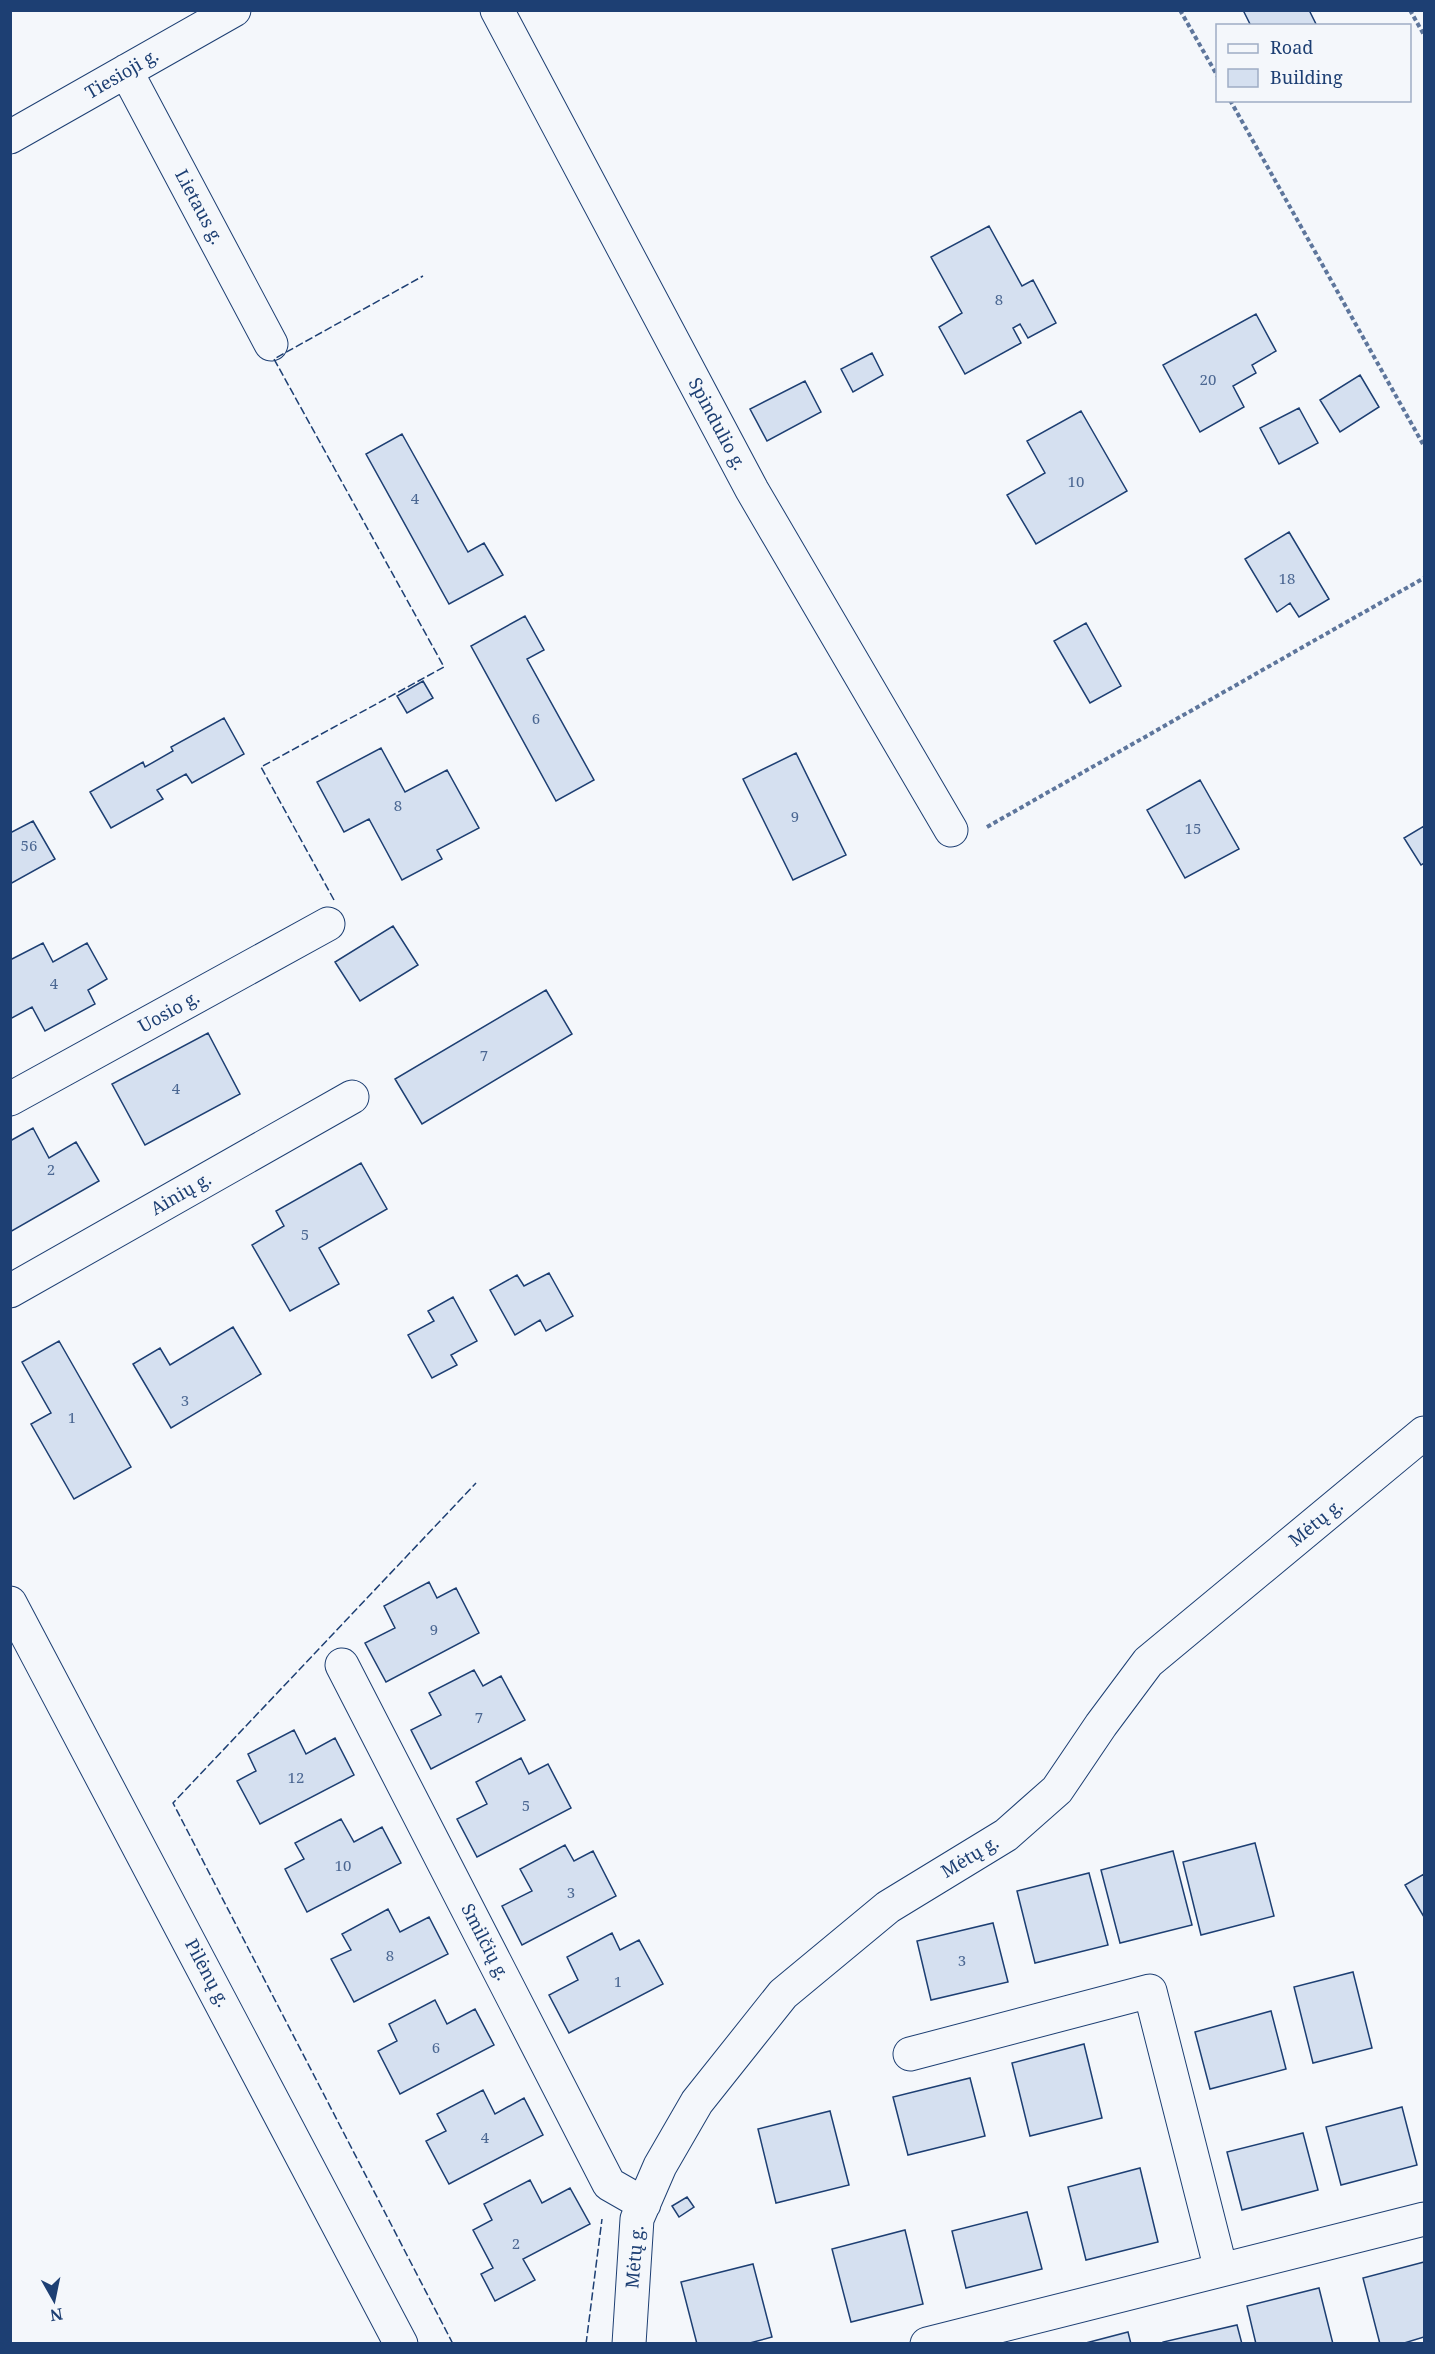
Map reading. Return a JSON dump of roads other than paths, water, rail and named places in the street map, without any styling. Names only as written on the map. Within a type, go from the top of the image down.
[{"type":"street","name":"Tiesioji g.","points":[[10,137],[234,10]]},
{"type":"street","name":"Spindulio g.","points":[[497,10],[752,490],[951,830]]},
{"type":"street","name":"Lietaus g.","points":[[126,71],[271,344]]},
{"type":"street","name":"Uosio g.","points":[[10,1099],[328,924]]},
{"type":"street","name":"Ainių g.","points":[[10,1291],[352,1097]]},
{"type":"street","name":"Mėtų g.","points":[[629,2343],[637,2219],[660,2166],[698,2102],[783,1994],[888,1907],[1006,1835],[1057,1790],[1101,1725],[1148,1662],[1425,1433]]},
{"type":"street","name":"Pilėnų g.","points":[[12,1608],[397,2343]]},
{"type":"street","name":"Smilčių g.","points":[[342,1665],[609,2184],[644,2204]]},
{"type":"street","points":[[910,2054],[1150,1990],[1221,2270]]},
{"type":"street","points":[[927,2343],[1425,2219]]}]
